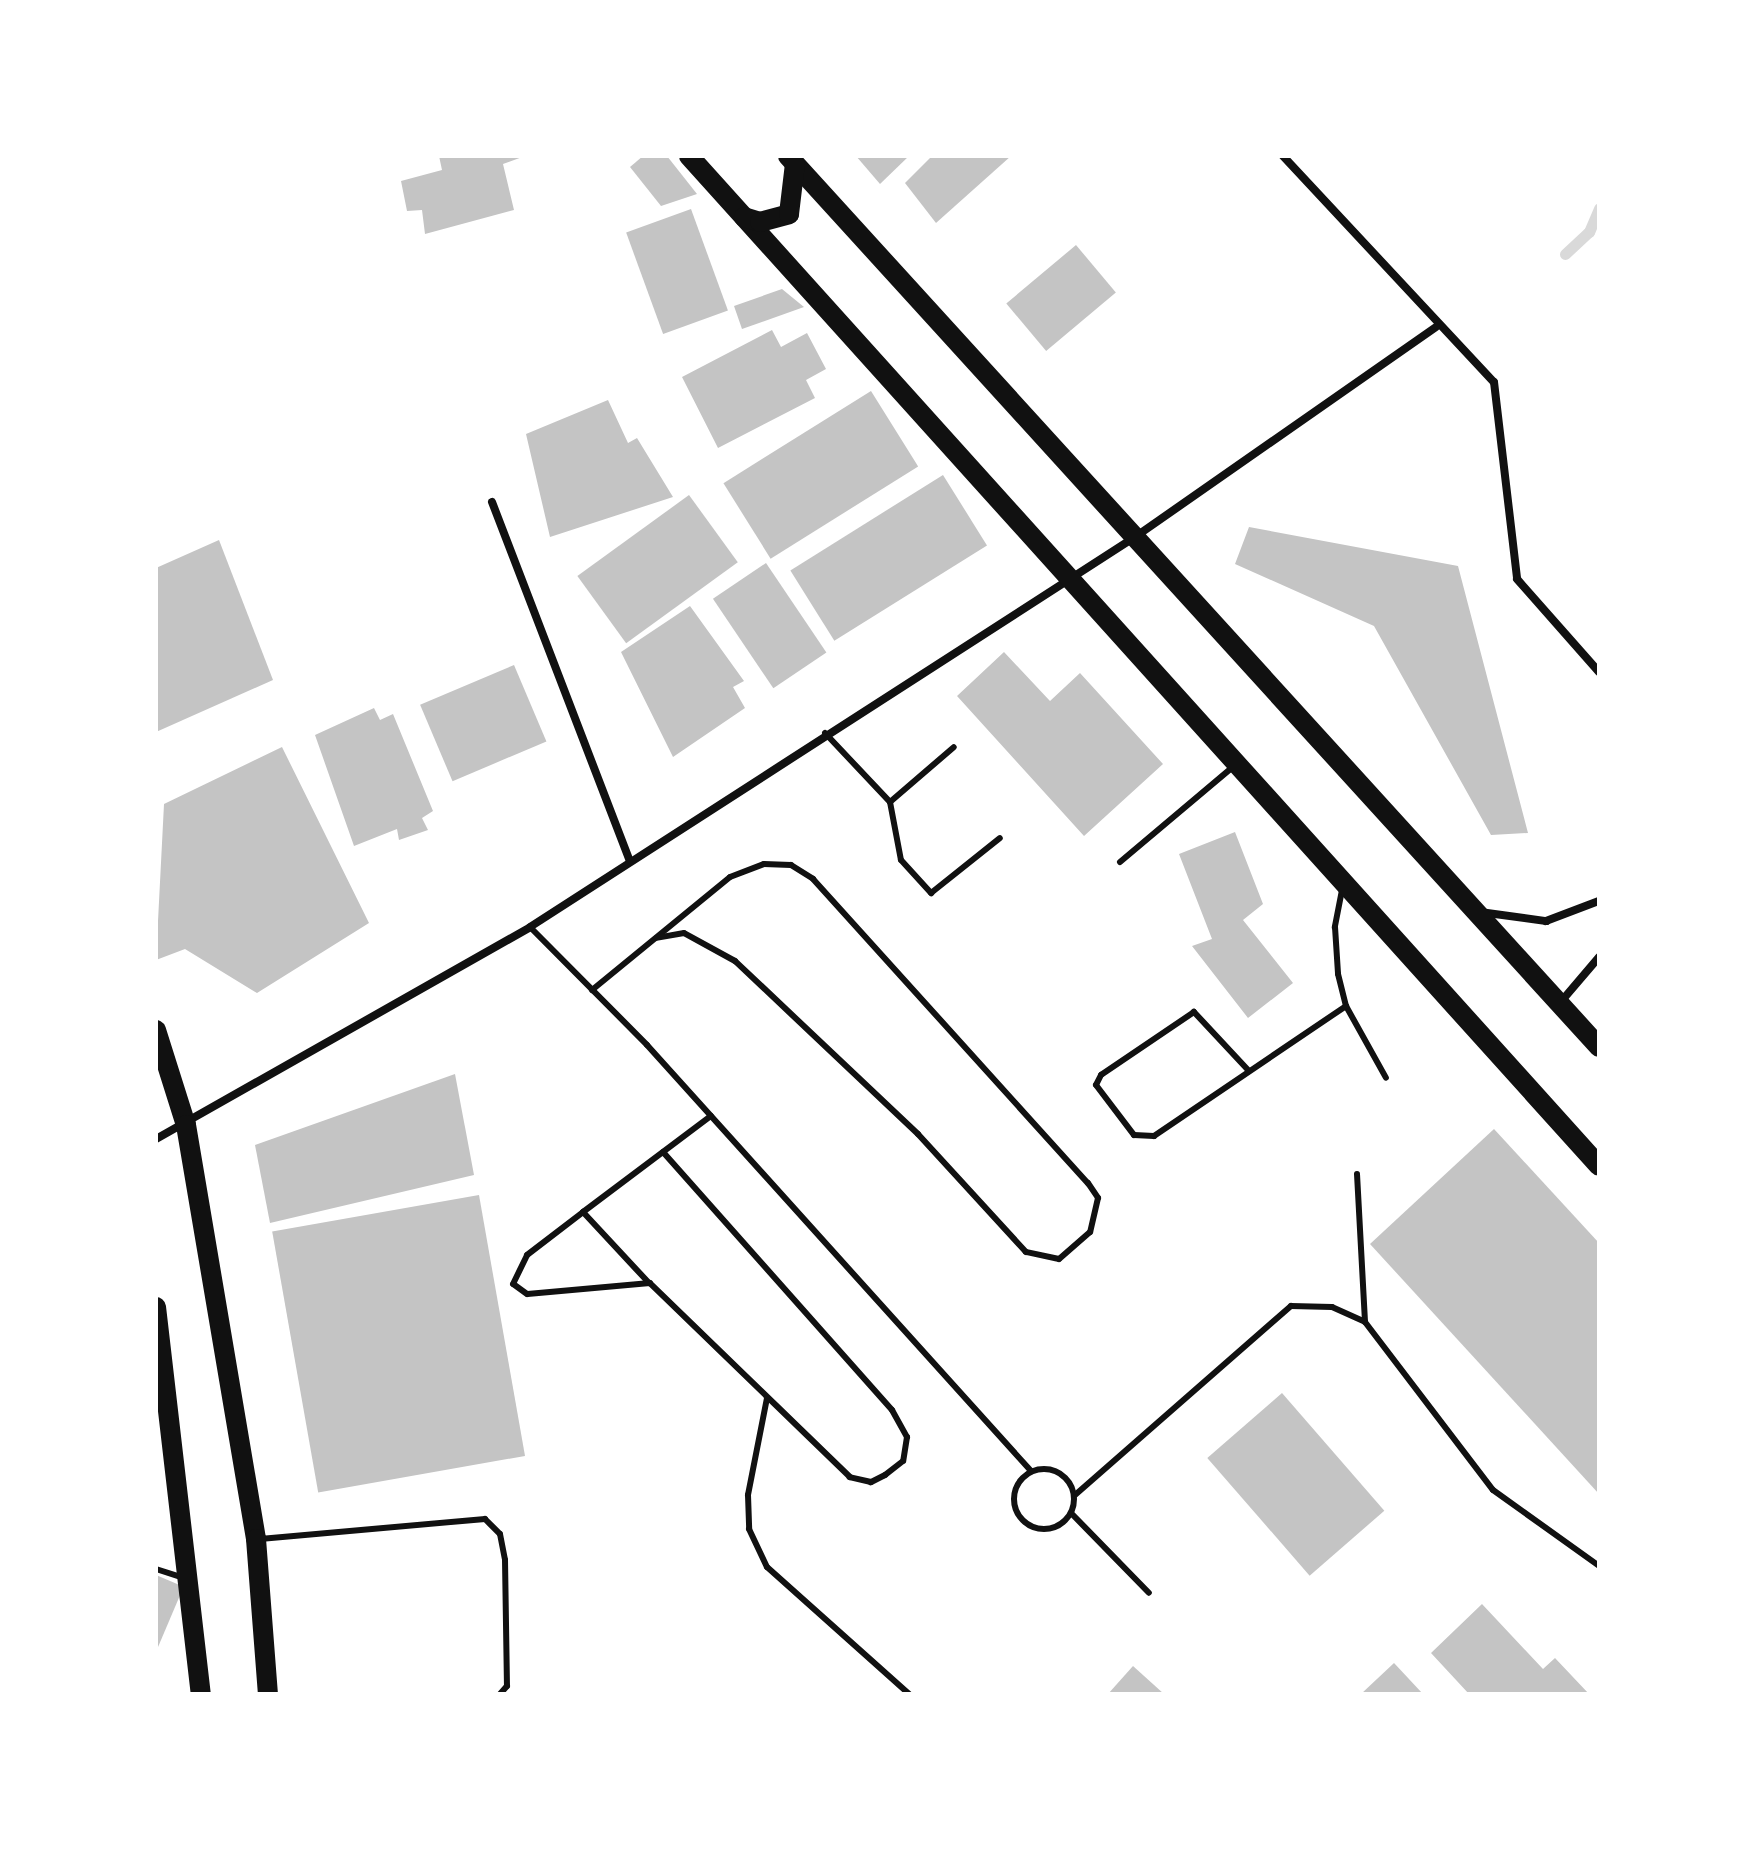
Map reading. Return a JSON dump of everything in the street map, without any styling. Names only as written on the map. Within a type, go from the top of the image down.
[{"type":"main road","points":[[689,156],[1599,1166]]},
{"type":"main road","points":[[744,217],[760,222],[789,214],[791,160]]},
{"type":"main road","points":[[791,160],[1599,1047]]},
{"type":"main road","points":[[156,1030],[186,1125],[256,1539],[268,1694]]},
{"type":"main road","points":[[156,1307],[201,1694]]},
{"type":"street","points":[[1283,156],[1436,327],[1494,382],[1517,579],[1599,672]]},
{"type":"street","points":[[156,1139],[186,1125],[530,927],[1067,575],[1135,537],[1436,327]]},
{"type":"street","points":[[492,502],[630,861]]},
{"type":"street","points":[[1473,910],[1546,921],[1599,901]]},
{"type":"street","points":[[1559,1004],[1599,957]]},
{"type":"lane","points":[[825,733],[890,802],[901,860],[931,893],[1000,838]]},
{"type":"lane","points":[[890,802],[954,747]]},
{"type":"lane","points":[[1120,862],[1237,764]]},
{"type":"lane","points":[[592,990],[656,938],[741,873],[791,865],[813,879],[1088,1183],[1098,1198],[1090,1232],[1059,1259],[1026,1252],[918,1134],[735,961],[684,933],[656,938]]},
{"type":"lane","points":[[1343,882],[1335,927],[1346,1006],[1386,1078]]},
{"type":"lane","points":[[530,927],[711,1116],[1031,1471]]},
{"type":"lane","points":[[1249,1071],[1194,1012],[1101,1075],[1096,1085],[1144,1139],[1249,1071],[1346,1006]]},
{"type":"lane","points":[[650,1283],[518,1291],[515,1272],[527,1255],[711,1116]]},
{"type":"lane","points":[[583,1212],[650,1283],[850,1477],[871,1482],[903,1461],[907,1437],[892,1410],[663,1152]]},
{"type":"lane","points":[[1357,1174],[1365,1322]]},
{"type":"lane","points":[[1075,1495],[1291,1306],[1332,1307],[1365,1322],[1493,1490],[1599,1566]]},
{"type":"lane","points":[[767,1398],[748,1495],[749,1529],[767,1567],[909,1694]]},
{"type":"lane","points":[[1050,1469],[1067,1477],[1075,1495],[1072,1514],[1058,1527],[1039,1530],[1022,1521],[1014,1504],[1017,1485],[1031,1471],[1050,1469]]},
{"type":"lane","points":[[1072,1514],[1149,1593]]},
{"type":"lane","points":[[256,1539],[471,1515],[485,1519],[500,1534],[505,1560],[507,1686],[500,1694]]},
{"type":"lane","points":[[156,1569],[188,1579]]},
{"type":"building","points":[[439,156],[525,156],[503,164],[514,210],[425,234],[422,210],[407,211],[401,181],[442,170]]},
{"type":"building","points":[[643,156],[667,156],[697,194],[661,206],[630,167]]},
{"type":"building","points":[[856,156],[909,156],[880,184]]},
{"type":"building","points":[[932,156],[1011,156],[936,223],[905,183]]},
{"type":"building","points":[[691,209],[728,310],[663,334],[626,233]]},
{"type":"building","points":[[1076,245],[1116,292],[1046,351],[1006,303]]},
{"type":"building","points":[[782,289],[804,307],[742,329],[734,306]]},
{"type":"building","points":[[772,330],[781,347],[807,333],[826,369],[806,380],[815,398],[718,448],[682,377]]},
{"type":"building","points":[[871,391],[918,466],[771,559],[723,483]]},
{"type":"building","points":[[608,400],[628,443],[637,438],[673,497],[550,537],[526,434]]},
{"type":"building","points":[[943,475],[987,545],[834,641],[790,570]]},
{"type":"building","points":[[689,495],[738,562],[626,643],[577,576]]},
{"type":"building","points":[[1249,527],[1458,566],[1528,833],[1491,835],[1374,626],[1235,564]]},
{"type":"building","points":[[219,540],[273,680],[156,732],[156,568]]},
{"type":"building","points":[[766,563],[826,653],[773,688],[713,599]]},
{"type":"building","points":[[690,606],[744,681],[733,687],[745,708],[673,757],[621,652]]},
{"type":"building","points":[[1004,652],[1050,701],[1080,673],[1163,764],[1084,836],[957,696]]},
{"type":"building","points":[[514,665],[546,741],[453,781],[420,705]]},
{"type":"building","points":[[374,708],[380,720],[393,714],[433,811],[422,818],[428,830],[399,840],[397,829],[354,846],[315,735]]},
{"type":"building","points":[[282,747],[369,923],[257,993],[185,949],[156,960],[164,804]]},
{"type":"building","points":[[1235,832],[1263,904],[1243,920],[1293,983],[1248,1018],[1192,946],[1212,939],[1179,854]]},
{"type":"building","points":[[455,1074],[474,1175],[270,1223],[255,1145]]},
{"type":"building","points":[[1494,1129],[1599,1243],[1599,1494],[1370,1244]]},
{"type":"building","points":[[479,1195],[525,1456],[318,1492],[272,1231]]},
{"type":"building","points":[[1282,1393],[1384,1511],[1310,1576],[1207,1458]]},
{"type":"building","points":[[156,1575],[184,1587],[156,1652]]},
{"type":"building","points":[[1482,1604],[1543,1669],[1555,1658],[1589,1694],[1469,1694],[1431,1653]]},
{"type":"building","points":[[1394,1663],[1423,1694],[1361,1694]]},
{"type":"building","points":[[1133,1666],[1164,1694],[1108,1694]]},
{"type":"waterway","points":[[1565,254],[1589,232],[1599,208]]}]
